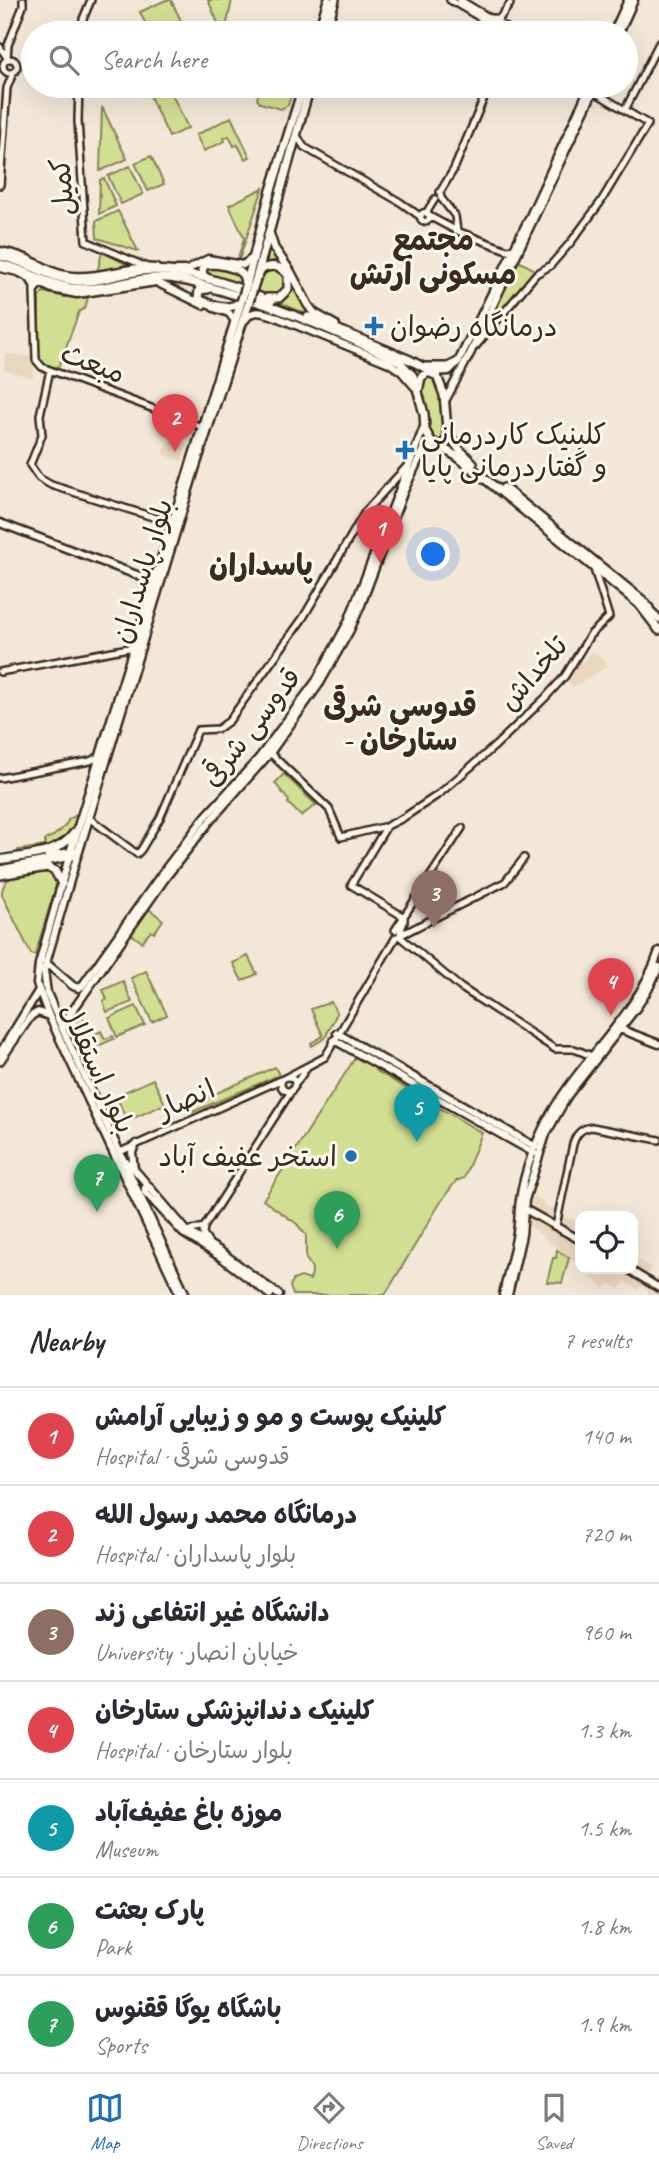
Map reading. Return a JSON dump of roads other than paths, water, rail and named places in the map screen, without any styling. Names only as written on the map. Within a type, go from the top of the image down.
[{"type":"main road","points":[[322,21],[328,0]]},
{"type":"main road","points":[[329,21],[335,0]]},
{"type":"main road","points":[[619,21],[628,0]]},
{"type":"main road","points":[[624,21],[634,0]]},
{"type":"main road","points":[[252,277],[254,257],[300,98]]},
{"type":"main road","points":[[252,277],[269,232],[273,198],[292,148],[306,98]]},
{"type":"main road","points":[[444,403],[470,354],[586,98]]},
{"type":"main road","points":[[457,376],[451,380],[447,375],[458,362],[536,210]]},
{"type":"main road","points":[[269,232],[274,248],[290,271],[307,305],[314,313],[326,318],[341,330]]},
{"type":"main road","points":[[0,254],[50,274],[87,281],[141,271],[164,271],[215,282],[341,330],[408,364],[415,379],[429,438],[438,445],[457,452],[476,466],[632,592],[652,612],[658,625]]},
{"type":"main road","points":[[50,274],[78,277],[147,267],[184,270],[208,260],[241,265],[254,257]]},
{"type":"main road","points":[[215,282],[203,275],[205,265],[210,263],[238,270],[249,287]]},
{"type":"main road","points":[[0,266],[20,269],[52,284],[88,289],[125,285],[150,278],[188,281],[264,301],[408,364],[448,367],[458,362]]},
{"type":"main road","points":[[0,266],[52,289],[77,294],[151,281],[160,282],[199,303],[229,313],[239,321],[256,312],[271,315],[389,363],[405,374],[418,392]]},
{"type":"main road","points":[[252,277],[270,266],[281,268],[288,275],[289,286],[284,295],[264,301]]},
{"type":"main road","name":"بلوار پاسداران","points":[[73,854],[89,818],[119,707],[252,277]]},
{"type":"main road","points":[[77,294],[88,289]]},
{"type":"main road","points":[[220,290],[200,289],[197,296],[200,300],[226,308],[245,302]]},
{"type":"main road","name":"بلوار پاسداران","points":[[73,854],[93,764],[100,756],[119,707],[131,651],[202,426],[239,321]]},
{"type":"main road","points":[[423,367],[437,376],[441,384],[448,440],[424,450]]},
{"type":"main road","points":[[418,392],[421,377],[426,373],[452,370]]},
{"type":"main road","name":"قدوسی شرقی","points":[[63,1030],[64,1022],[98,968],[316,681],[349,625],[425,425]]},
{"type":"main road","points":[[447,432],[457,452],[593,566],[600,577],[645,610],[658,625]]},
{"type":"main road","points":[[418,444],[422,441],[426,444],[424,450]]},
{"type":"main road","name":"قدوسی شرقی","points":[[239,785],[270,753],[320,683],[349,625],[403,493],[424,450]]},
{"type":"main road","points":[[0,525],[146,580],[150,591]]},
{"type":"main road","points":[[146,580],[156,572]]},
{"type":"main road","points":[[0,867],[62,846],[78,827]]},
{"type":"main road","points":[[23,863],[35,856],[73,854]]},
{"type":"main road","points":[[0,867],[73,854]]},
{"type":"main road","name":"بلوار استقلال","points":[[73,854],[41,950],[37,976],[39,990],[49,1016],[95,1107],[124,1161],[146,1194],[145,1205],[180,1290],[186,1295]]},
{"type":"main road","name":"بلوار استقلال","points":[[73,854],[45,962],[45,984],[95,1107],[146,1194],[180,1290]]},
{"type":"main road","points":[[23,863],[37,868]]},
{"type":"main road","points":[[0,867],[52,869],[62,884]]},
{"type":"main road","points":[[508,1295],[522,1235],[522,1207],[546,1134],[570,1089],[638,997],[659,951]]},
{"type":"main road","name":"قدوسی شرقی","points":[[45,962],[78,988],[98,968]]},
{"type":"main road","points":[[503,1295],[535,1150],[548,1117],[642,1000],[659,967]]},
{"type":"main road","points":[[0,1062],[39,990]]},
{"type":"main road","points":[[30,1006],[35,1009],[35,1014]]},
{"type":"main road","points":[[0,1052],[35,1014],[44,1012],[49,1016]]},
{"type":"main road","points":[[620,1029],[659,1044]]},
{"type":"main road","points":[[336,1037],[535,1150]]},
{"type":"main road","points":[[136,1144],[132,1152],[134,1169],[146,1194],[189,1238],[222,1258],[270,1295]]},
{"type":"main road","points":[[124,1161],[134,1169]]},
{"type":"main road","points":[[146,1194],[187,1231],[279,1295]]},
{"type":"main road","points":[[522,1207],[575,1237]]},
{"type":"main road","points":[[636,1274],[659,1288]]},
{"type":"street","points":[[10,73],[4,65],[10,59],[9,43],[23,0]]},
{"type":"street","points":[[83,21],[91,0]]},
{"type":"street","points":[[450,0],[486,21]]},
{"type":"street","points":[[460,0],[492,21]]},
{"type":"street","points":[[503,21],[511,2]]},
{"type":"street","points":[[486,15],[500,18],[511,2]]},
{"type":"street","points":[[0,185],[7,88],[10,73],[16,67],[0,46],[9,43]]},
{"type":"street","points":[[638,84],[659,43]]},
{"type":"street","name":"کمیل","points":[[79,98],[86,242],[127,258]]},
{"type":"street","points":[[457,231],[455,215],[440,198],[440,192],[454,169],[483,98]]},
{"type":"street","points":[[470,354],[538,272],[550,266],[571,242],[600,203],[648,124],[606,98]]},
{"type":"street","points":[[625,110],[631,98]]},
{"type":"street","points":[[296,134],[304,147]]},
{"type":"street","points":[[292,148],[304,147],[425,216],[457,231],[507,250],[514,249]]},
{"type":"street","points":[[425,216],[435,199]]},
{"type":"street","points":[[488,243],[503,252],[504,270]]},
{"type":"street","points":[[127,258],[147,267]]},
{"type":"street","points":[[127,258],[130,265],[127,269]]},
{"type":"street","points":[[29,278],[34,291]]},
{"type":"street","points":[[34,291],[39,285],[43,285]]},
{"type":"street","name":"مبعث","points":[[34,291],[36,360],[42,367],[202,426]]},
{"type":"street","points":[[50,370],[40,415],[42,435],[30,461],[35,474],[51,485],[172,523]]},
{"type":"street","points":[[89,818],[137,853],[160,818],[198,730],[218,729],[229,721],[303,618],[365,512],[410,463]]},
{"type":"street","points":[[387,488],[395,490],[397,495]]},
{"type":"street","name":"تلخداش","points":[[385,827],[439,794],[495,746],[565,676],[592,632],[609,617],[600,577]]},
{"type":"street","points":[[0,673],[131,651]]},
{"type":"street","points":[[270,753],[330,808],[341,837],[385,827]]},
{"type":"street","points":[[0,778],[93,764]]},
{"type":"street","points":[[385,827],[351,885],[404,917]]},
{"type":"street","name":"انصار","points":[[120,1152],[269,1085],[284,1081],[325,1057],[398,934],[404,917],[462,828]]},
{"type":"street","points":[[398,934],[409,932],[505,882],[524,858]]},
{"type":"street","points":[[398,934],[460,987],[555,1049],[574,1049],[593,1056]]},
{"type":"street","points":[[210,1245],[203,1234],[204,1227],[307,1068]]},
{"type":"street","points":[[284,1081],[293,1080],[291,1089]]},
{"type":"street","points":[[284,1081],[291,1089]]},
{"type":"street","points":[[556,1226],[577,1134],[592,1127],[659,1140]]},
{"type":"street","points":[[187,1231],[204,1227]]},
{"type":"place","name":"درمانگاه رضوان","points":[[374,326]]},
{"type":"place","name":"کلینیک کاردرمانی و گفتاردرمانی پایا","points":[[405,450]]},
{"type":"place","name":"درمانگاه محمد رسول الله","points":[[175,452]]},
{"type":"place","name":"کلینیک پوست و مو و زیبایی آرامش","points":[[380,563]]},
{"type":"place","name":"دانشگاه غیر انتفاعی زند","points":[[434,928]]},
{"type":"place","name":"کلینیک دندانپزشکی ستارخان","points":[[611,1016]]},
{"type":"place","name":"موزه باغ عفیف‌آباد","points":[[417,1142]]},
{"type":"place","name":"استخر عفیف آباد","points":[[351,1156]]},
{"type":"place","name":"باشگاه یوگا ققنوس","points":[[97,1212]]},
{"type":"place","name":"پارک بعثت","points":[[337,1249]]},
{"type":"district","name":"مجتمع مسکونی ارتش","points":[[433,257]]},
{"type":"district","name":"پاسداران","points":[[261,565]]},
{"type":"district","name":"قدوسی شرقی - ستارخان","points":[[400,723]]}]
